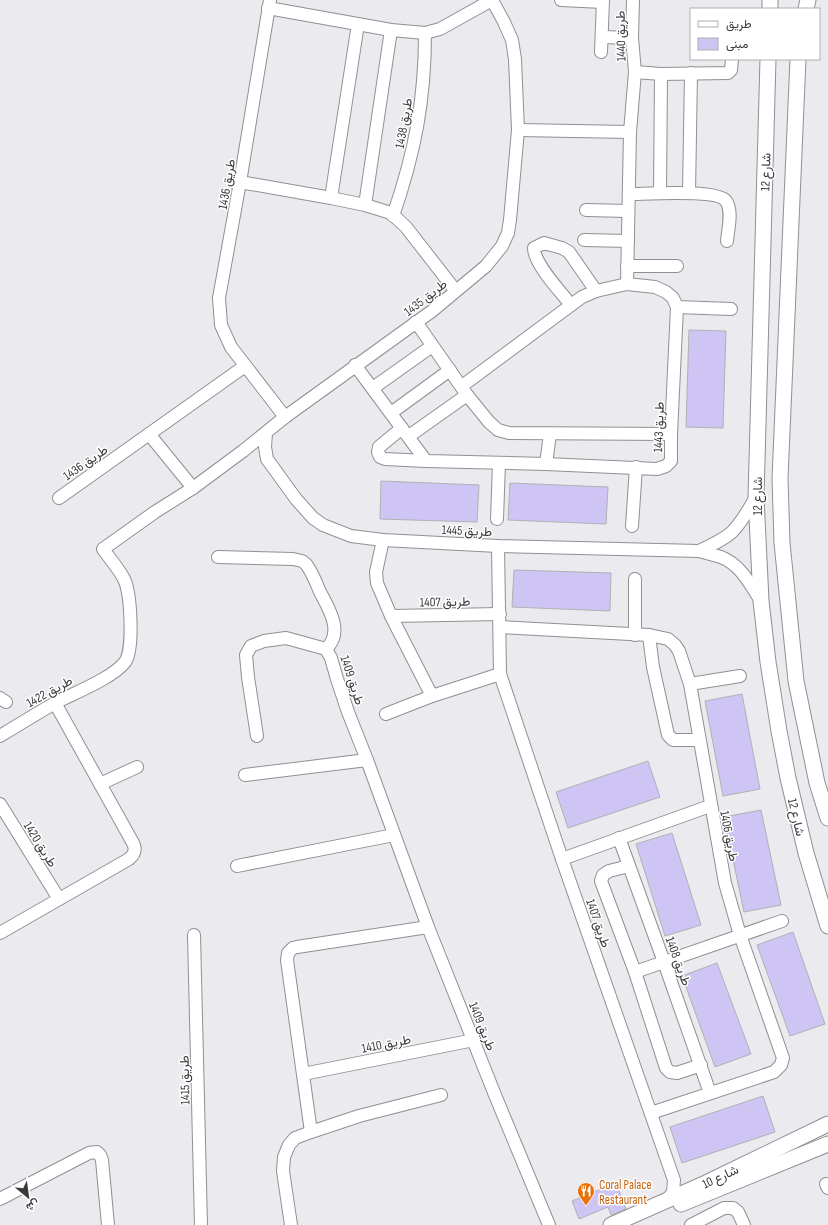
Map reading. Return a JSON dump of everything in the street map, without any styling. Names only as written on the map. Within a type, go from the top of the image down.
[{"type":"street","points":[[269,4],[358,24],[391,30],[425,33],[440,29],[492,0]]},
{"type":"street","name":"طريق 1435","points":[[155,512],[193,488],[243,451],[285,417],[432,311],[455,290],[486,266],[502,246],[508,233],[510,220],[518,130],[512,40],[492,0]]},
{"type":"street","points":[[561,0],[603,1],[601,52]]},
{"type":"street","name":"طريق 1440","points":[[627,284],[630,132],[635,72],[632,38],[633,0]]},
{"type":"street","name":"طريق 1436","points":[[269,4],[240,182],[219,298],[221,325],[232,347],[285,417]]},
{"type":"street","points":[[331,198],[358,24]]},
{"type":"street","name":"طريق 1438","points":[[365,205],[391,30]]},
{"type":"street","name":"طريق 1438","points":[[393,216],[406,177],[419,120],[423,88],[425,33]]},
{"type":"street","points":[[602,36],[632,38]]},
{"type":"street","points":[[635,72],[661,74],[728,73],[731,70],[732,60]]},
{"type":"street","name":"شارع 12","points":[[768,60],[756,497],[761,601],[768,662],[788,778],[806,853],[827,921]]},
{"type":"street","name":"شارع 12","points":[[798,60],[780,478],[782,543],[796,681],[817,783],[828,818]]},
{"type":"street","points":[[689,193],[691,73]]},
{"type":"street","points":[[660,193],[661,74]]},
{"type":"street","points":[[518,130],[630,132]]},
{"type":"street","points":[[240,182],[365,205],[390,213],[406,227],[455,290]]},
{"type":"street","points":[[629,194],[689,193],[721,196],[726,201],[730,210],[727,241]]},
{"type":"street","points":[[586,210],[628,211]]},
{"type":"street","points":[[584,240],[628,241]]},
{"type":"street","points":[[571,305],[540,266],[534,254],[534,248],[539,245],[544,243],[569,252],[596,291]]},
{"type":"street","points":[[627,266],[677,266]]},
{"type":"street","points":[[405,432],[465,391],[571,305],[582,297],[596,291],[627,284],[655,287],[666,292],[673,298],[677,307],[731,309]]},
{"type":"street","name":"طريق 1443","points":[[405,432],[379,447],[378,452],[380,457],[385,459],[426,461],[636,467],[657,469],[666,466],[671,460],[677,307]]},
{"type":"street","points":[[416,322],[465,391],[489,422],[498,430],[509,433],[550,434],[671,434]]},
{"type":"street","points":[[373,388],[432,346]]},
{"type":"street","name":"طريق 1436","points":[[59,498],[245,366]]},
{"type":"street","points":[[355,366],[373,388],[426,461]]},
{"type":"street","points":[[391,413],[450,370]]},
{"type":"street","points":[[266,433],[265,447],[267,459]]},
{"type":"street","points":[[150,434],[193,488]]},
{"type":"street","points":[[546,464],[550,434]]},
{"type":"street","points":[[243,451],[256,454],[267,459]]},
{"type":"street","name":"طريق 1445","points":[[267,459],[296,499],[313,518],[323,525],[351,536],[383,540],[498,546],[699,551],[721,557],[731,562],[739,569],[761,601]]},
{"type":"street","points":[[497,519],[500,463]]},
{"type":"street","points":[[632,526],[636,467]]},
{"type":"street","name":"طريق 1445","points":[[699,551],[723,539],[732,532],[739,524],[756,497]]},
{"type":"street","name":"طريق 1422","points":[[0,736],[55,703],[113,673],[124,664],[128,658],[130,650],[130,600],[124,579],[103,550],[155,512]]},
{"type":"street","points":[[383,540],[376,572],[381,594],[432,696]]},
{"type":"street","name":"طريق 1407","points":[[498,546],[500,674],[562,859],[674,1180]]},
{"type":"street","points":[[218,556],[293,559],[302,561],[306,564],[334,621],[334,636],[330,645],[326,649]]},
{"type":"street","points":[[635,579],[635,635]]},
{"type":"street","name":"طريق 1407","points":[[391,616],[500,614]]},
{"type":"street","name":"طريق 1406","points":[[500,627],[649,635],[668,639],[679,651],[690,684],[724,883],[740,935],[783,1058],[781,1065],[774,1072],[651,1113]]},
{"type":"street","points":[[649,635],[653,668],[668,735],[673,740],[699,740]]},
{"type":"street","name":"طريق 1409","points":[[257,736],[246,655],[251,646],[264,641],[286,638],[326,649],[428,927],[549,1225]]},
{"type":"street","points":[[386,714],[432,696],[500,674]]},
{"type":"street","points":[[690,684],[740,676]]},
{"type":"street","points":[[0,933],[129,859],[135,850],[133,843],[55,703]]},
{"type":"street","points":[[245,775],[367,760]]},
{"type":"street","points":[[100,784],[138,767]]},
{"type":"street","name":"طريق 1420","points":[[0,804],[59,899]]},
{"type":"street","points":[[562,859],[710,806]]},
{"type":"street","points":[[237,866],[394,835]]},
{"type":"street","name":"طريق 1408","points":[[619,838],[701,1065],[710,1094]]},
{"type":"street","points":[[629,866],[609,871],[603,875],[601,881],[635,972],[666,1068],[670,1072],[677,1073],[701,1065]]},
{"type":"street","points":[[635,972],[782,921]]},
{"type":"street","points":[[310,1132],[287,960],[288,953],[290,950],[297,947],[428,927]]},
{"type":"street","name":"طريق 1415","points":[[194,935],[201,1225]]},
{"type":"street","name":"طريق 1410","points":[[303,1074],[474,1040]]},
{"type":"street","points":[[291,1225],[283,1171],[284,1157],[289,1145],[296,1138],[359,1116],[441,1095]]},
{"type":"street","name":"شارع 10","points":[[611,1225],[706,1183],[828,1124]]},
{"type":"street","name":"شارع 10","points":[[630,1225],[828,1144]]},
{"type":"street","points":[[811,1152],[828,1150]]},
{"type":"street","points":[[0,1199],[89,1153],[97,1152],[102,1160],[108,1225]]},
{"type":"street","points":[[667,1200],[673,1192],[674,1180],[691,1184],[706,1183]]},
{"type":"street","points":[[691,1225],[724,1208],[733,1208],[738,1212],[744,1225]]},
{"type":"building","points":[[689,330],[726,331],[723,428],[686,427]]},
{"type":"building","points":[[381,481],[479,485],[477,522],[380,519]]},
{"type":"building","points":[[510,483],[608,487],[606,524],[508,520]]},
{"type":"building","points":[[514,570],[611,573],[610,611],[512,607]]},
{"type":"building","points":[[742,694],[760,789],[723,796],[705,701]]},
{"type":"building","points":[[648,761],[660,797],[568,828],[556,792]]},
{"type":"building","points":[[761,810],[781,905],[744,912],[724,817]]},
{"type":"building","points":[[672,833],[701,925],[665,936],[636,844]]},
{"type":"building","points":[[793,932],[825,1024],[790,1036],[757,945]]},
{"type":"building","points":[[717,963],[751,1054],[715,1067],[682,976]]},
{"type":"building","points":[[763,1096],[775,1132],[682,1163],[670,1127]]},
{"type":"building","points":[[616,1183],[626,1209],[611,1215],[608,1207],[579,1219],[572,1201]]},
{"type":"place","name":"Coral Palace Restaurant","points":[[586,1206]]}]
